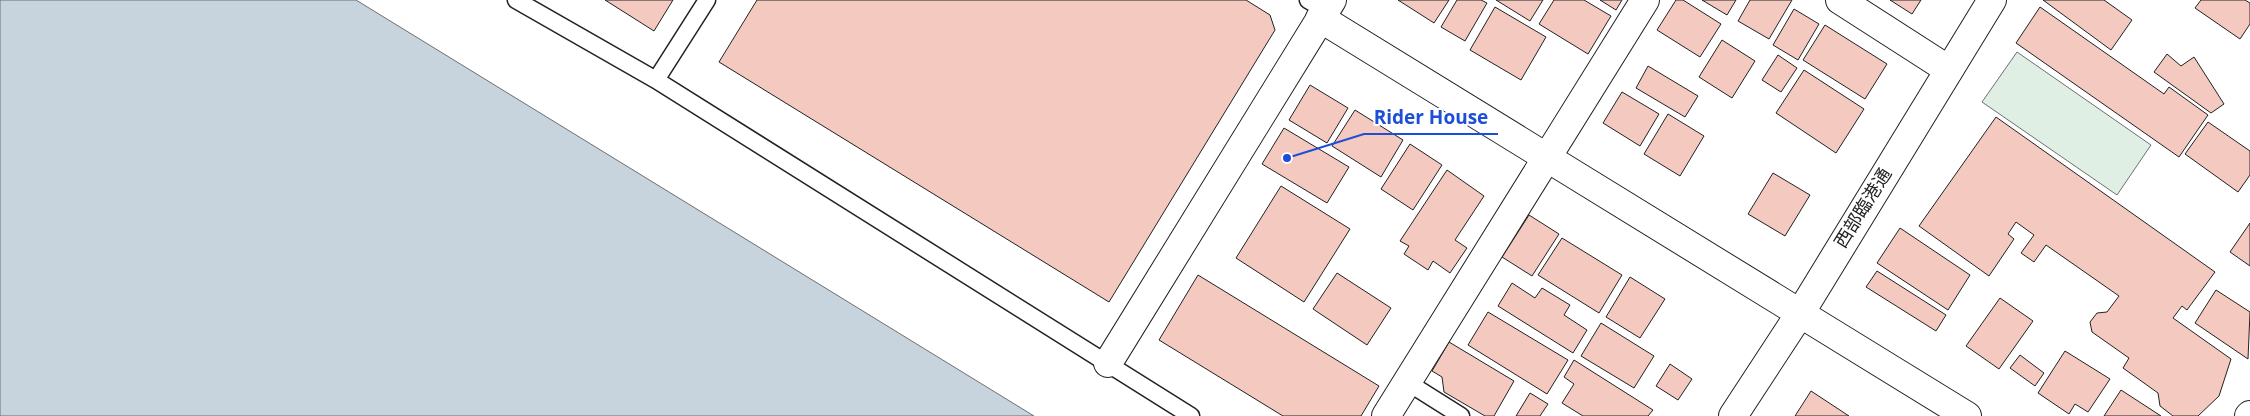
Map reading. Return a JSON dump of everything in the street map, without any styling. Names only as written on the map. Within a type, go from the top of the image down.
[{"type":"street","points":[[1386,416],[1548,158],[1644,0]]},
{"type":"street","points":[[1840,0],[1950,70]]},
{"type":"street","name":"西部臨港通","points":[[1733,416],[1801,312],[1992,0]]},
{"type":"street","points":[[1108,362],[1321,7],[1548,158],[1801,312],[1967,416]]},
{"type":"lane","points":[[516,0],[656,80],[1108,362],[1191,416]]},
{"type":"lane","points":[[656,80],[707,0]]},
{"type":"lane","points":[[1407,382],[1461,416]]},
{"type":"green space","points":[[2017,52],[2151,145],[2117,195],[1982,102]]},
{"type":"shaded area","points":[[0,0],[356,0],[1034,416],[0,416]]},
{"type":"building","points":[[605,0],[673,0],[654,31]]},
{"type":"building","points":[[757,0],[1246,0],[1270,15],[1275,30],[1109,302],[719,62]]},
{"type":"building","points":[[1398,0],[1449,0],[1434,23]]},
{"type":"building","points":[[1457,0],[1481,0],[1487,3],[1465,41],[1441,27]]},
{"type":"building","points":[[1496,0],[1543,0],[1530,21]]},
{"type":"building","points":[[1554,0],[1584,0],[1611,16],[1588,54],[1539,24]]},
{"type":"building","points":[[1600,0],[1622,0],[1616,10]]},
{"type":"building","points":[[1676,0],[1683,0],[1721,24],[1700,57],[1657,30]]},
{"type":"building","points":[[1702,0],[1736,0],[1727,15]]},
{"type":"building","points":[[1750,0],[1792,0],[1769,39],[1738,21]]},
{"type":"building","points":[[1890,0],[1921,0],[1912,14]]},
{"type":"building","points":[[2043,0],[2104,0],[2132,20],[2111,50]]},
{"type":"building","points":[[2201,0],[2245,0],[2250,3],[2250,24],[2240,39],[2195,8]]},
{"type":"building","points":[[1495,7],[1546,37],[1521,80],[1470,50]]},
{"type":"building","points":[[2040,7],[2164,94],[2169,87],[2208,115],[2179,157],[2016,43]]},
{"type":"building","points":[[1794,9],[1819,24],[1798,60],[1773,45]]},
{"type":"building","points":[[1825,25],[1887,64],[1865,99],[1803,60]]},
{"type":"building","points":[[1722,40],[1755,61],[1732,98],[1699,77]]},
{"type":"building","points":[[2167,54],[2181,66],[2194,57],[2224,104],[2211,113],[2154,72]]},
{"type":"building","points":[[1778,55],[1797,68],[1781,92],[1762,80]]},
{"type":"building","points":[[1648,66],[1698,96],[1685,117],[1636,88]]},
{"type":"building","points":[[1804,70],[1864,109],[1836,153],[1776,113]]},
{"type":"building","points":[[1310,85],[1348,108],[1327,143],[1289,120]]},
{"type":"building","points":[[1622,92],[1659,114],[1640,146],[1603,123]]},
{"type":"building","points":[[1355,110],[1403,140],[1381,177],[1332,146]]},
{"type":"building","points":[[1668,114],[1704,136],[1680,176],[1644,154]]},
{"type":"building","points":[[1996,117],[2215,272],[2187,310],[2182,306],[2173,318],[2231,359],[2219,396],[2198,416],[2173,416],[2160,406],[2158,393],[2123,368],[2129,358],[2092,332],[2090,322],[2097,313],[2107,312],[2119,296],[2046,245],[2034,262],[2021,253],[2034,235],[2016,222],[2008,234],[2014,239],[1989,276],[1919,226]]},
{"type":"building","points":[[2208,122],[2250,151],[2250,175],[2238,192],[2185,154]]},
{"type":"building","points":[[1284,128],[1349,167],[1327,203],[1262,164]]},
{"type":"building","points":[[1410,144],[1442,165],[1413,210],[1381,189]]},
{"type":"building","points":[[1447,170],[1484,196],[1455,240],[1467,248],[1450,273],[1433,261],[1428,270],[1404,254],[1409,246],[1400,241]]},
{"type":"building","points":[[1773,173],[1810,195],[1785,236],[1748,214]]},
{"type":"building","points":[[1281,186],[1350,229],[1304,302],[1236,258]]},
{"type":"building","points":[[1529,215],[1559,234],[1532,276],[1502,257]]},
{"type":"building","points":[[2250,223],[2250,266],[2230,252]]},
{"type":"building","points":[[1900,228],[1970,275],[1948,310],[1877,263]]},
{"type":"building","points":[[1562,238],[1622,275],[1599,313],[1538,275]]},
{"type":"building","points":[[1877,271],[1946,315],[1936,331],[1866,287]]},
{"type":"building","points":[[1337,273],[1391,308],[1367,345],[1313,309]]},
{"type":"building","points":[[1198,275],[1379,386],[1361,416],[1283,416],[1159,340]]},
{"type":"building","points":[[1630,277],[1665,299],[1640,338],[1606,317]]},
{"type":"building","points":[[1512,283],[1535,298],[1542,288],[1570,305],[1564,315],[1587,330],[1573,353],[1498,306]]},
{"type":"building","points":[[2216,290],[2250,312],[2248,359],[2195,323]]},
{"type":"building","points":[[2000,298],[2033,321],[1999,369],[1966,346]]},
{"type":"building","points":[[1488,312],[1568,360],[1547,394],[1468,345]]},
{"type":"building","points":[[1601,323],[1654,356],[1634,388],[1581,356]]},
{"type":"building","points":[[1449,342],[1514,381],[1494,416],[1485,416],[1444,392],[1442,377],[1432,371]]},
{"type":"building","points":[[2065,351],[2110,379],[2088,412],[2075,404],[2069,414],[2038,393]]},
{"type":"building","points":[[2020,355],[2044,373],[2035,386],[2010,368]]},
{"type":"building","points":[[1574,360],[1653,410],[1648,416],[1583,416],[1562,403],[1574,384],[1564,377]]},
{"type":"building","points":[[1670,364],[1692,379],[1678,400],[1656,386]]},
{"type":"building","points":[[2121,390],[2161,416],[2104,416]]},
{"type":"building","points":[[1811,391],[1849,416],[1795,416]]},
{"type":"building","points":[[1530,393],[1548,404],[1540,416],[1516,416]]},
{"type":"place","name":"Rider House","points":[[1287,158]]}]
